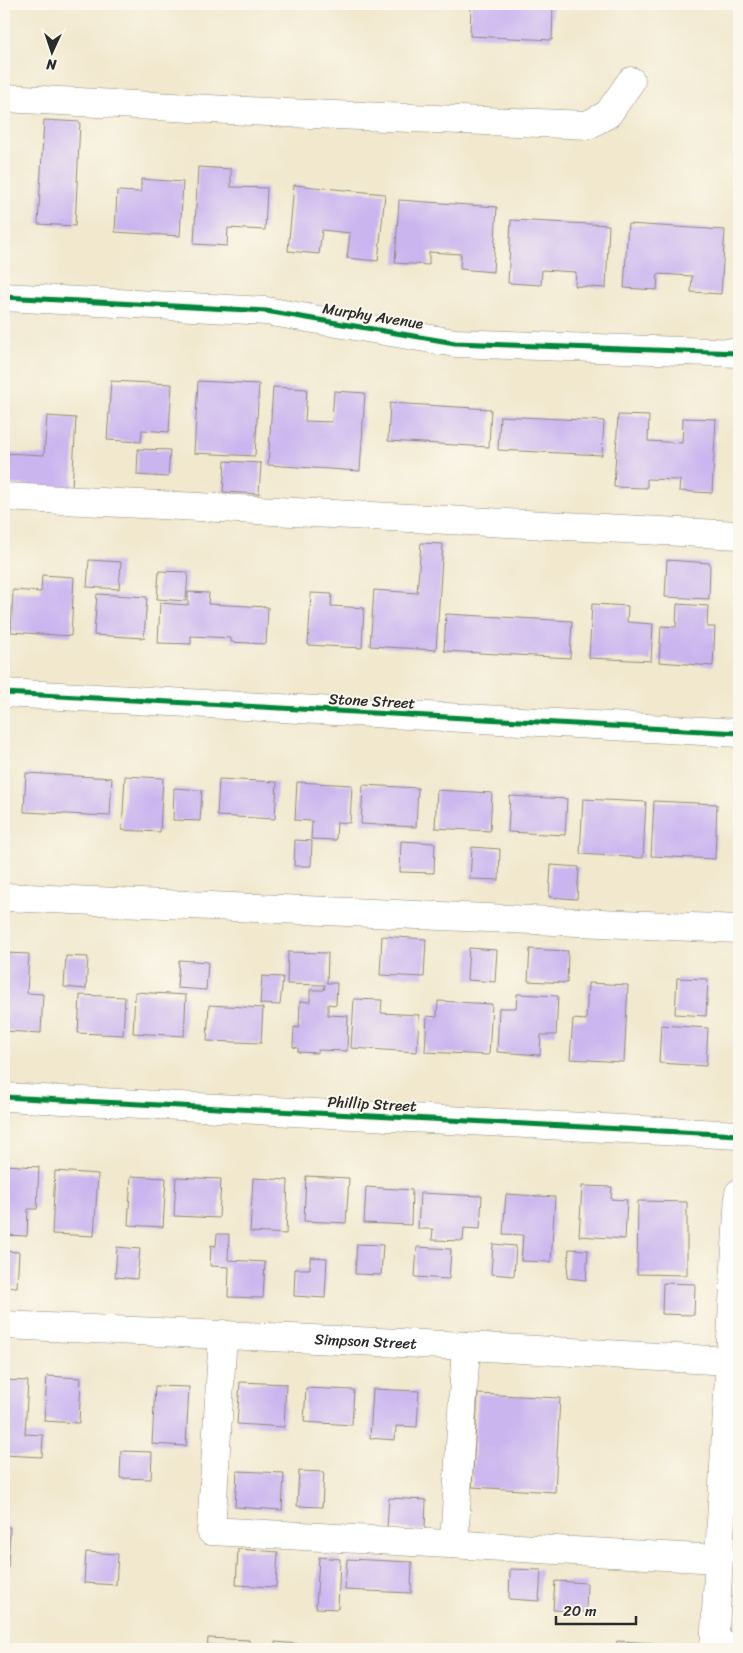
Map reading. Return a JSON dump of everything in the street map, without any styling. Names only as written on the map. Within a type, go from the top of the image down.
[{"type":"street","points":[[4,98],[286,113],[588,125],[608,114],[631,81]]},
{"type":"street","name":"Murphy Avenue","points":[[4,297],[266,311],[455,343],[739,353]]},
{"type":"street","points":[[4,497],[739,535]]},
{"type":"street","name":"Stone Street","points":[[4,694],[739,733]]},
{"type":"street","points":[[4,896],[739,929]]},
{"type":"street","name":"Phillip Street","points":[[4,1098],[739,1135]]},
{"type":"street","points":[[722,1647],[718,1559],[739,1193]]},
{"type":"street","name":"Simpson Street","points":[[4,1325],[466,1346],[729,1361]]},
{"type":"street","points":[[223,1334],[212,1530],[718,1559]]},
{"type":"street","points":[[454,1544],[466,1346]]},
{"type":"building","points":[[471,4],[553,4],[552,40],[470,36]]},
{"type":"building","points":[[44,120],[80,122],[75,226],[38,224]]},
{"type":"building","points":[[198,167],[231,169],[231,187],[267,188],[265,230],[228,228],[227,246],[194,244]]},
{"type":"building","points":[[141,179],[183,182],[180,236],[115,232],[117,191],[141,192]]},
{"type":"building","points":[[294,185],[385,194],[378,261],[347,258],[350,233],[322,230],[319,254],[288,251]]},
{"type":"building","points":[[399,200],[497,207],[493,272],[460,269],[461,254],[429,252],[429,265],[395,263]]},
{"type":"building","points":[[511,220],[609,225],[606,288],[575,286],[576,272],[542,270],[541,285],[508,283]]},
{"type":"building","points":[[628,224],[725,230],[721,294],[691,292],[692,276],[658,274],[657,290],[624,288]]},
{"type":"building","points":[[111,381],[172,384],[169,432],[142,430],[141,442],[107,440]]},
{"type":"building","points":[[198,381],[259,384],[255,456],[194,453]]},
{"type":"building","points":[[273,387],[307,389],[305,421],[332,422],[334,391],[365,393],[360,471],[268,465]]},
{"type":"building","points":[[390,403],[491,409],[489,447],[388,441]]},
{"type":"building","points":[[618,415],[649,416],[648,441],[682,443],[683,418],[716,419],[712,493],[679,491],[680,480],[647,479],[647,488],[614,487]]},
{"type":"building","points":[[47,416],[76,418],[72,488],[4,484],[5,453],[44,455]]},
{"type":"building","points":[[500,416],[604,421],[602,455],[498,450]]},
{"type":"building","points":[[138,449],[170,450],[168,477],[137,475]]},
{"type":"building","points":[[225,461],[261,463],[259,494],[223,492]]},
{"type":"building","points":[[421,543],[443,544],[436,650],[370,646],[374,590],[417,593]]},
{"type":"building","points":[[89,560],[121,562],[119,589],[87,587]]},
{"type":"building","points":[[667,560],[710,563],[709,599],[665,597]]},
{"type":"building","points":[[159,571],[188,572],[186,601],[157,599]]},
{"type":"building","points":[[42,575],[74,577],[71,636],[11,632],[13,590],[41,592]]},
{"type":"building","points":[[188,592],[209,593],[208,604],[268,607],[266,644],[231,642],[231,638],[191,636],[191,644],[158,643],[160,603],[188,605]]},
{"type":"building","points":[[311,593],[332,594],[331,606],[364,608],[362,648],[308,645]]},
{"type":"building","points":[[97,594],[147,597],[144,638],[94,635]]},
{"type":"building","points":[[592,604],[628,606],[627,622],[653,624],[651,661],[589,658]]},
{"type":"building","points":[[677,604],[708,606],[707,627],[715,627],[713,666],[659,662],[661,626],[676,627]]},
{"type":"building","points":[[446,614],[572,621],[570,658],[444,651]]},
{"type":"building","points":[[26,773],[112,778],[110,816],[24,812]]},
{"type":"building","points":[[125,776],[163,778],[160,832],[122,830]]},
{"type":"building","points":[[219,779],[277,782],[275,819],[217,816]]},
{"type":"building","points":[[297,782],[352,785],[350,823],[337,822],[336,840],[311,839],[312,821],[295,820]]},
{"type":"building","points":[[363,785],[418,788],[416,827],[361,824]]},
{"type":"building","points":[[174,788],[202,790],[200,821],[173,820]]},
{"type":"building","points":[[437,790],[492,793],[490,831],[435,828]]},
{"type":"building","points":[[510,796],[567,799],[565,835],[508,832]]},
{"type":"building","points":[[583,799],[646,802],[643,858],[580,854]]},
{"type":"building","points":[[654,801],[717,804],[715,859],[651,856]]},
{"type":"building","points":[[295,840],[312,841],[311,866],[294,866]]},
{"type":"building","points":[[401,841],[435,843],[434,873],[400,872]]},
{"type":"building","points":[[472,847],[500,849],[499,880],[470,879]]},
{"type":"building","points":[[551,865],[579,867],[577,899],[549,897]]},
{"type":"building","points":[[382,936],[426,939],[424,977],[380,975]]},
{"type":"building","points":[[469,948],[497,950],[495,982],[467,980]]},
{"type":"building","points":[[530,949],[568,951],[567,983],[528,981]]},
{"type":"building","points":[[288,952],[328,953],[327,983],[337,983],[336,1005],[328,1004],[328,1015],[348,1016],[347,1051],[318,1050],[318,1053],[298,1052],[298,1048],[293,1047],[294,1027],[299,1028],[300,1001],[310,1002],[310,990],[324,990],[325,985],[287,984]]},
{"type":"building","points":[[4,953],[29,954],[27,993],[43,994],[41,1033],[4,1031]]},
{"type":"building","points":[[66,956],[88,957],[86,989],[64,987]]},
{"type":"building","points":[[179,960],[208,962],[206,990],[177,988]]},
{"type":"building","points":[[262,976],[283,977],[280,1005],[260,1004]]},
{"type":"building","points":[[677,978],[708,979],[706,1016],[675,1014]]},
{"type":"building","points":[[588,983],[628,985],[624,1062],[570,1059],[573,1019],[586,1020]]},
{"type":"building","points":[[135,992],[186,995],[184,1036],[133,1033]]},
{"type":"building","points":[[517,994],[558,996],[556,1035],[541,1035],[540,1055],[497,1052],[499,1008],[516,1008]]},
{"type":"building","points":[[80,995],[125,997],[123,1035],[78,1033]]},
{"type":"building","points":[[354,999],[382,1000],[381,1013],[419,1015],[417,1052],[351,1048]]},
{"type":"building","points":[[438,1001],[492,1004],[489,1055],[425,1052],[427,1016],[437,1017]]},
{"type":"building","points":[[209,1005],[263,1008],[261,1043],[207,1041]]},
{"type":"building","points":[[661,1025],[708,1028],[706,1066],[659,1063]]},
{"type":"building","points":[[4,1165],[39,1167],[37,1209],[28,1209],[27,1236],[4,1235]]},
{"type":"building","points":[[55,1171],[98,1174],[94,1236],[52,1234]]},
{"type":"building","points":[[131,1176],[166,1178],[163,1227],[128,1225]]},
{"type":"building","points":[[306,1176],[349,1178],[346,1223],[304,1221]]},
{"type":"building","points":[[176,1177],[221,1179],[219,1218],[174,1216]]},
{"type":"building","points":[[253,1178],[288,1180],[286,1234],[250,1232]]},
{"type":"building","points":[[582,1186],[612,1187],[611,1199],[627,1200],[625,1239],[579,1236]]},
{"type":"building","points":[[366,1187],[412,1190],[411,1225],[364,1223]]},
{"type":"building","points":[[420,1193],[482,1196],[480,1229],[464,1228],[463,1241],[432,1240],[433,1229],[418,1229]]},
{"type":"building","points":[[506,1194],[555,1197],[551,1262],[521,1261],[523,1235],[503,1234]]},
{"type":"building","points":[[638,1201],[687,1202],[687,1275],[637,1274]]},
{"type":"building","points":[[217,1234],[229,1234],[228,1260],[265,1262],[263,1298],[228,1297],[229,1267],[210,1266],[211,1245],[216,1246]]},
{"type":"building","points":[[357,1244],[383,1245],[381,1275],[355,1274]]},
{"type":"building","points":[[493,1244],[516,1246],[514,1276],[491,1274]]},
{"type":"building","points":[[117,1247],[140,1249],[137,1279],[115,1277]]},
{"type":"building","points":[[417,1247],[451,1249],[449,1279],[415,1277]]},
{"type":"building","points":[[569,1249],[588,1250],[586,1280],[567,1278]]},
{"type":"building","points":[[4,1251],[19,1252],[17,1287],[4,1286]]},
{"type":"building","points":[[310,1257],[327,1258],[325,1298],[294,1296],[295,1269],[310,1269]]},
{"type":"building","points":[[663,1283],[695,1284],[694,1315],[662,1314]]},
{"type":"building","points":[[47,1376],[81,1378],[79,1423],[44,1421]]},
{"type":"building","points":[[4,1380],[28,1381],[25,1434],[43,1435],[42,1457],[4,1455]]},
{"type":"building","points":[[240,1382],[286,1384],[284,1427],[237,1424]]},
{"type":"building","points":[[155,1386],[189,1387],[186,1446],[152,1444]]},
{"type":"building","points":[[306,1388],[354,1390],[352,1425],[304,1422]]},
{"type":"building","points":[[373,1389],[419,1391],[417,1427],[396,1426],[395,1440],[370,1438]]},
{"type":"building","points":[[478,1394],[560,1398],[555,1492],[472,1487]]},
{"type":"building","points":[[121,1451],[152,1452],[151,1479],[120,1478]]},
{"type":"building","points":[[237,1471],[284,1473],[282,1510],[235,1507]]},
{"type":"building","points":[[299,1471],[324,1472],[322,1507],[297,1506]]},
{"type":"building","points":[[389,1498],[426,1500],[425,1530],[387,1528]]},
{"type":"building","points":[[4,1527],[10,1527],[8,1568],[4,1568]]},
{"type":"building","points":[[238,1549],[278,1552],[276,1587],[236,1585]]},
{"type":"building","points":[[86,1552],[118,1554],[116,1585],[84,1583]]},
{"type":"building","points":[[319,1557],[340,1559],[338,1609],[316,1608]]},
{"type":"building","points":[[347,1559],[412,1562],[411,1593],[345,1590]]},
{"type":"building","points":[[510,1569],[541,1570],[539,1601],[509,1599]]},
{"type":"building","points":[[555,1581],[587,1583],[586,1612],[553,1610]]},
{"type":"building","points":[[208,1638],[249,1640],[249,1649],[207,1649]]},
{"type":"building","points":[[617,1641],[653,1643],[653,1649],[616,1649]]},
{"type":"building","points":[[275,1642],[298,1644],[298,1649],[275,1649]]},
{"type":"cycle path","points":[[4,297],[266,311],[455,343],[739,353]]},
{"type":"cycle path","points":[[4,693],[739,733]]},
{"type":"cycle path","points":[[4,1097],[739,1135]]}]
